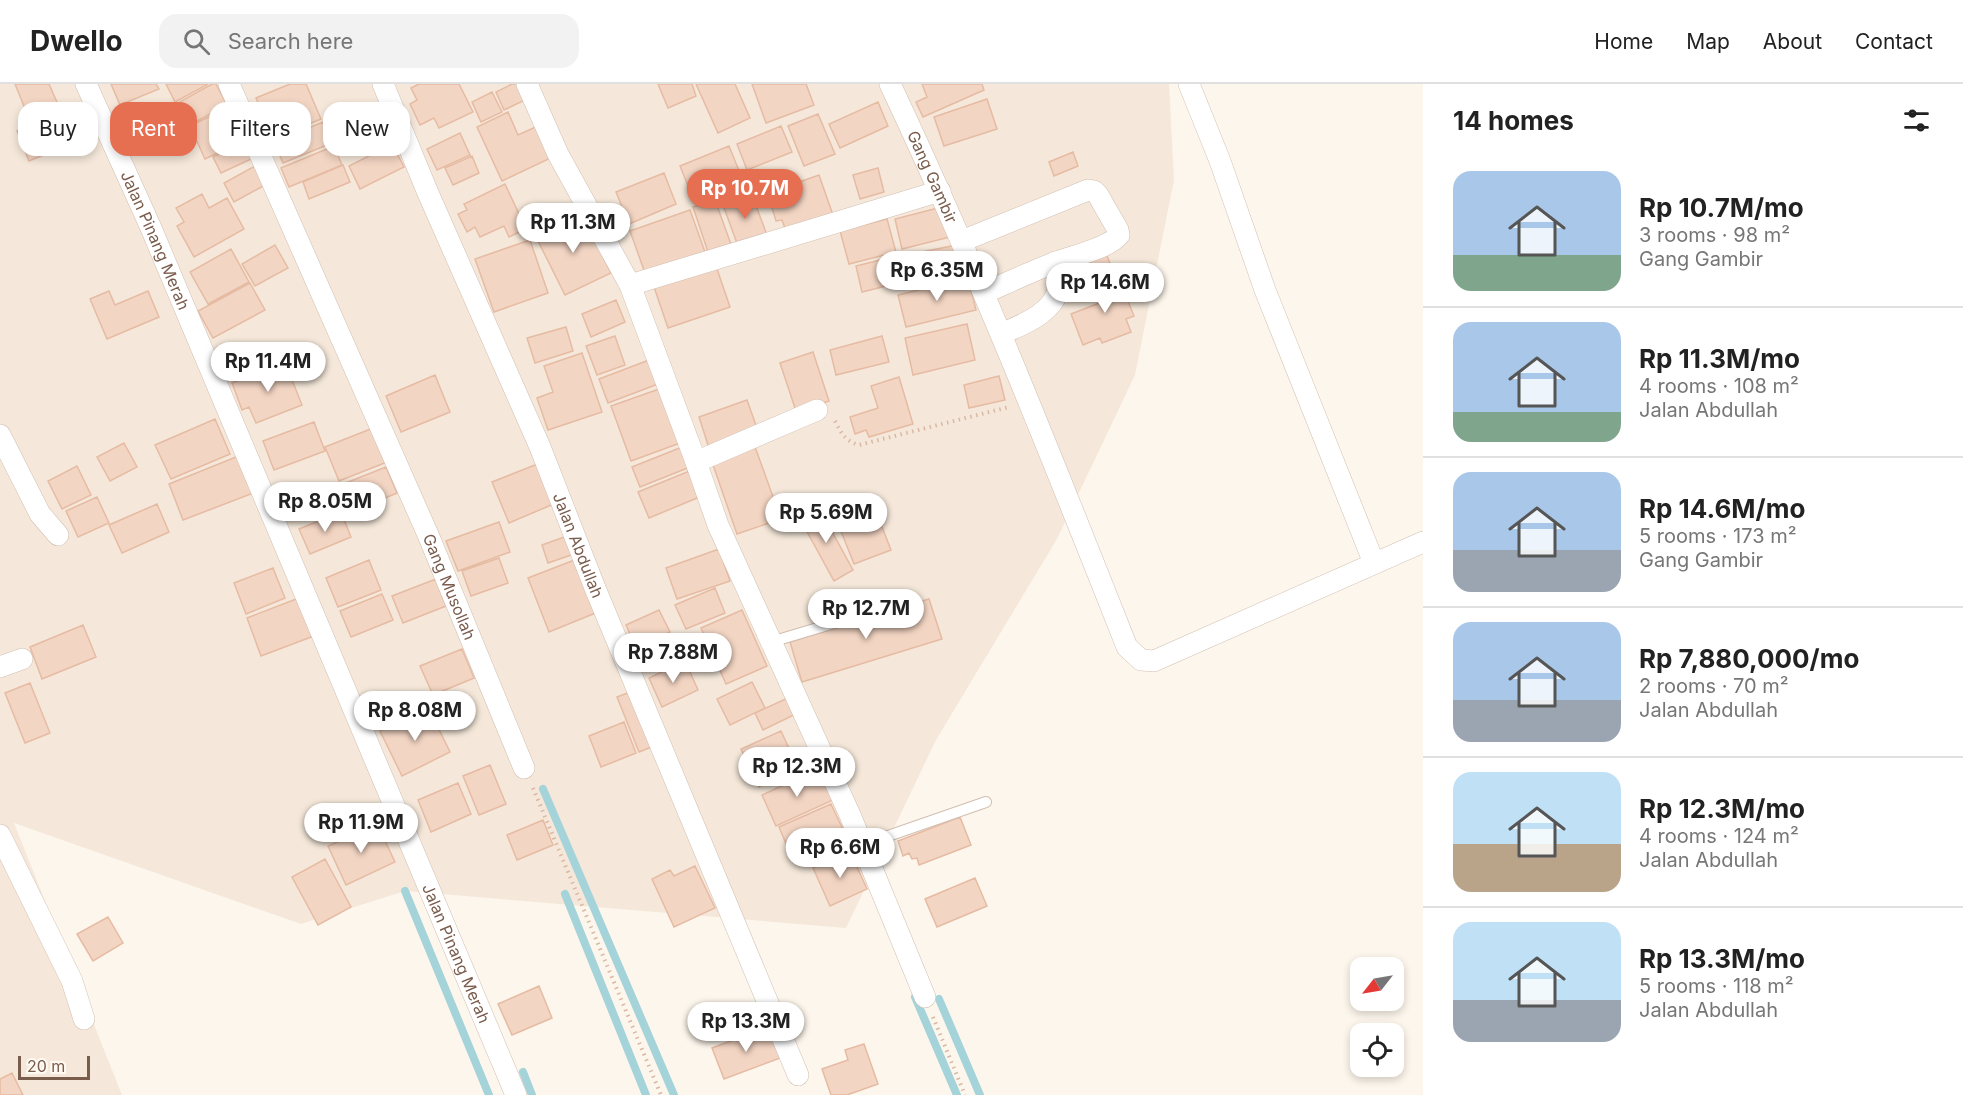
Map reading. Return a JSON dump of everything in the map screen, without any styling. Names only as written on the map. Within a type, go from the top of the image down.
[{"type":"street","name":"Jalan Pinang Merah","points":[[86,84],[151,228],[516,1095]]},
{"type":"street","name":"Gang Musollah","points":[[229,84],[429,537],[524,768]]},
{"type":"street","name":"Jalan Abdullah","points":[[383,84],[428,193],[540,447],[595,588],[798,1075]]},
{"type":"street","points":[[527,84],[558,154],[630,285],[718,525],[862,845],[925,997]]},
{"type":"street","name":"Gang Gambir","points":[[890,84],[940,191],[1030,402],[1127,647],[1141,660],[1154,661],[1423,542]]},
{"type":"street","points":[[1189,84],[1220,161],[1270,300],[1374,563]]},
{"type":"street","points":[[962,241],[1088,190],[1098,195],[1119,235],[1105,244],[1055,262],[984,293]]},
{"type":"street","points":[[630,285],[940,191]]},
{"type":"street","points":[[1001,334],[1033,320],[1056,298],[1059,284],[1055,262]]},
{"type":"street","points":[[696,462],[817,410]]},
{"type":"street","points":[[0,435],[40,514],[58,535]]},
{"type":"street","points":[[0,667],[22,659]]},
{"type":"street","points":[[0,836],[72,981],[84,1019]]},
{"type":"lane","points":[[771,642],[911,600]]},
{"type":"lane","points":[[862,845],[986,802]]},
{"type":"path","points":[[817,410],[826,410],[832,416],[842,435],[849,442],[859,445],[1030,402]]},
{"type":"path","points":[[524,768],[661,1095]]},
{"type":"path","points":[[925,997],[965,1095]]},
{"type":"shaded area","points":[[0,84],[1169,84],[1174,180],[1135,375],[1057,539],[936,740],[846,928],[405,891],[301,924],[14,823],[122,1095],[0,1095]]},
{"type":"building","points":[[15,84],[49,84],[57,102],[22,102]]},
{"type":"building","points":[[111,84],[156,84],[159,89],[127,102],[119,102]]},
{"type":"building","points":[[166,84],[208,84],[175,102]]},
{"type":"building","points":[[216,84],[225,102],[209,102],[209,115],[197,121],[197,102],[180,102]]},
{"type":"building","points":[[290,84],[306,84],[321,119],[311,123],[311,102],[258,102],[256,98]]},
{"type":"building","points":[[419,84],[459,84],[473,112],[439,128],[434,118],[420,125],[410,104],[417,100],[411,88]]},
{"type":"building","points":[[512,84],[518,84],[525,100],[504,110],[496,92]]},
{"type":"building","points":[[658,84],[692,84],[696,96],[668,108]]},
{"type":"building","points":[[696,84],[735,84],[750,118],[718,133]]},
{"type":"building","points":[[752,84],[806,84],[814,105],[766,123]]},
{"type":"building","points":[[922,84],[982,84],[984,90],[923,117],[916,102],[927,97]]},
{"type":"building","points":[[492,92],[502,112],[481,122],[472,102]]},
{"type":"building","points":[[987,99],[997,129],[944,146],[934,117]]},
{"type":"building","points":[[878,102],[888,126],[840,148],[829,124]]},
{"type":"building","points":[[508,112],[518,135],[540,125],[555,156],[502,181],[477,127]]},
{"type":"building","points":[[818,114],[835,154],[804,166],[788,126]]},
{"type":"building","points":[[209,117],[209,156],[211,156],[205,159],[197,141],[197,123]]},
{"type":"building","points":[[323,122],[323,147],[311,152],[311,127]]},
{"type":"building","points":[[781,126],[792,152],[747,170],[737,144]]},
{"type":"building","points":[[460,133],[470,155],[437,170],[427,149]]},
{"type":"building","points":[[729,146],[744,183],[695,203],[680,166]]},
{"type":"building","points":[[323,151],[323,156],[338,156],[342,165],[289,187],[281,168]]},
{"type":"building","points":[[1073,152],[1078,166],[1054,176],[1049,162]]},
{"type":"building","points":[[27,156],[41,156],[29,161]]},
{"type":"building","points":[[250,156],[251,159],[221,173],[213,157]]},
{"type":"building","points":[[280,156],[300,156],[283,163]]},
{"type":"building","points":[[369,156],[398,156],[404,167],[360,189],[349,166]]},
{"type":"building","points":[[472,156],[479,173],[453,185],[445,168]]},
{"type":"building","points":[[343,165],[350,182],[309,199],[303,182]]},
{"type":"building","points":[[255,166],[265,185],[234,202],[224,183]]},
{"type":"building","points":[[878,168],[884,192],[860,199],[853,175]]},
{"type":"building","points":[[664,173],[676,204],[629,224],[616,192]]},
{"type":"building","points":[[819,175],[833,215],[786,231],[782,220],[776,221],[770,201],[776,199],[774,191]]},
{"type":"building","points":[[505,184],[526,229],[509,237],[504,226],[480,237],[475,227],[467,232],[458,214],[467,210],[464,204]]},
{"type":"building","points":[[202,194],[209,208],[227,198],[244,229],[194,257],[177,226],[184,222],[176,208]]},
{"type":"building","points":[[752,195],[767,235],[738,246],[723,205]]},
{"type":"building","points":[[715,200],[732,247],[709,255],[693,207]]},
{"type":"building","points":[[942,207],[950,237],[902,249],[895,219]]},
{"type":"building","points":[[690,210],[705,252],[645,273],[630,231]]},
{"type":"building","points":[[581,212],[611,273],[565,295],[535,235]]},
{"type":"building","points":[[887,219],[896,252],[849,264],[840,231]]},
{"type":"building","points":[[530,240],[548,293],[494,312],[475,259]]},
{"type":"building","points":[[275,245],[288,268],[255,286],[242,264]]},
{"type":"building","points":[[957,245],[961,266],[926,274],[921,252]]},
{"type":"building","points":[[231,249],[249,282],[208,304],[190,272]]},
{"type":"building","points":[[1105,251],[1114,273],[1080,286],[1072,264]]},
{"type":"building","points":[[904,254],[910,280],[862,292],[856,266]]},
{"type":"building","points":[[716,266],[730,307],[668,328],[654,287]]},
{"type":"building","points":[[1117,274],[1134,316],[1126,319],[1131,332],[1102,343],[1100,338],[1083,345],[1071,314],[1102,302],[1094,283]]},
{"type":"building","points":[[968,278],[976,310],[906,327],[898,295]]},
{"type":"building","points":[[250,283],[265,310],[213,338],[198,311]]},
{"type":"building","points":[[109,291],[115,305],[148,291],[159,317],[107,339],[90,299]]},
{"type":"building","points":[[616,300],[625,322],[591,337],[582,314]]},
{"type":"building","points":[[967,324],[975,360],[913,375],[905,338]]},
{"type":"building","points":[[566,327],[573,351],[535,363],[527,338]]},
{"type":"building","points":[[615,336],[625,365],[597,375],[586,346]]},
{"type":"building","points":[[882,336],[889,362],[836,375],[830,350]]},
{"type":"building","points":[[813,352],[829,401],[796,411],[780,363]]},
{"type":"building","points":[[582,353],[602,412],[548,430],[537,398],[553,392],[544,366]]},
{"type":"building","points":[[649,360],[658,384],[608,403],[599,379]]},
{"type":"building","points":[[285,362],[302,405],[256,423],[249,407],[242,410],[232,383]]},
{"type":"building","points":[[435,375],[450,412],[401,432],[386,396]]},
{"type":"building","points":[[999,376],[1005,400],[969,408],[964,385]]},
{"type":"building","points":[[899,377],[913,424],[869,437],[866,430],[855,434],[850,417],[878,408],[871,386]]},
{"type":"building","points":[[662,388],[683,442],[631,461],[611,406]]},
{"type":"building","points":[[747,400],[758,431],[709,448],[699,417]]},
{"type":"building","points":[[215,419],[230,454],[171,479],[155,445]]},
{"type":"building","points":[[314,422],[325,451],[274,470],[263,441]]},
{"type":"building","points":[[373,428],[387,462],[339,481],[325,447]]},
{"type":"building","points":[[124,443],[137,467],[110,481],[97,457]]},
{"type":"building","points":[[754,444],[781,519],[737,534],[711,459]]},
{"type":"building","points":[[682,447],[690,467],[640,487],[632,467]]},
{"type":"building","points":[[241,455],[256,492],[183,520],[169,484]]},
{"type":"building","points":[[540,463],[556,503],[509,523],[492,482]]},
{"type":"building","points":[[77,466],[91,495],[62,509],[48,481]]},
{"type":"building","points":[[386,467],[397,493],[349,513],[338,486]]},
{"type":"building","points":[[692,470],[702,496],[649,518],[638,492]]},
{"type":"building","points":[[97,497],[109,523],[78,537],[66,511]]},
{"type":"building","points":[[872,501],[891,550],[854,564],[835,516]]},
{"type":"building","points":[[157,504],[169,532],[122,553],[109,525]]},
{"type":"building","points":[[818,506],[853,570],[834,581],[799,517]]},
{"type":"building","points":[[341,512],[351,537],[310,554],[299,529]]},
{"type":"building","points":[[499,522],[510,552],[458,571],[446,541]]},
{"type":"building","points":[[567,536],[574,554],[548,563],[542,545]]},
{"type":"building","points":[[719,549],[730,581],[677,599],[666,568]]},
{"type":"building","points":[[499,558],[508,583],[471,596],[462,571]]},
{"type":"building","points":[[577,559],[598,612],[549,632],[528,578]]},
{"type":"building","points":[[369,560],[381,590],[338,607],[326,578]]},
{"type":"building","points":[[273,568],[285,598],[246,614],[234,583]]},
{"type":"building","points":[[436,579],[446,606],[403,623],[392,596]]},
{"type":"building","points":[[715,588],[725,613],[686,629],[675,605]]},
{"type":"building","points":[[382,594],[393,620],[351,637],[340,611]]},
{"type":"building","points":[[304,596],[319,634],[261,656],[247,618]]},
{"type":"building","points":[[929,599],[942,639],[802,682],[790,642]]},
{"type":"building","points":[[659,610],[670,632],[636,648],[626,625]]},
{"type":"building","points":[[742,610],[767,666],[726,684],[701,628]]},
{"type":"building","points":[[83,625],[96,657],[42,679],[30,647]]},
{"type":"building","points":[[462,649],[474,678],[433,695],[420,666]]},
{"type":"building","points":[[685,661],[698,690],[662,707],[649,678]]},
{"type":"building","points":[[752,682],[765,708],[730,725],[717,699]]},
{"type":"building","points":[[30,683],[50,733],[25,743],[5,693]]},
{"type":"building","points":[[633,691],[654,746],[639,752],[617,697]]},
{"type":"building","points":[[790,697],[798,713],[763,730],[755,713]]},
{"type":"building","points":[[428,707],[450,752],[402,776],[380,731]]},
{"type":"building","points":[[624,722],[636,753],[601,767],[589,736]]},
{"type":"building","points":[[781,731],[798,768],[759,787],[741,749]]},
{"type":"building","points":[[490,765],[506,804],[479,815],[463,776]]},
{"type":"building","points":[[818,769],[833,800],[776,826],[762,795]]},
{"type":"building","points":[[458,783],[471,814],[431,832],[418,800]]},
{"type":"building","points":[[831,804],[845,834],[792,858],[779,827]]},
{"type":"building","points":[[960,817],[971,845],[919,865],[917,858],[912,859],[909,853],[903,856],[898,841]]},
{"type":"building","points":[[543,820],[553,845],[517,860],[507,835]]},
{"type":"building","points":[[377,824],[395,862],[346,885],[328,846]]},
{"type":"building","points":[[850,852],[867,889],[830,906],[813,868]]},
{"type":"building","points":[[325,859],[351,907],[318,925],[292,877]]},
{"type":"building","points":[[695,866],[715,908],[674,927],[652,879],[670,870],[674,876]]},
{"type":"building","points":[[975,878],[987,906],[937,927],[925,899]]},
{"type":"building","points":[[108,917],[123,943],[93,961],[77,934]]},
{"type":"building","points":[[539,986],[552,1018],[512,1035],[498,1004]]},
{"type":"building","points":[[768,1027],[780,1058],[724,1079],[712,1048]]},
{"type":"building","points":[[864,1044],[878,1084],[847,1095],[831,1095],[822,1069],[848,1060],[845,1050]]},
{"type":"building","points":[[12,1073],[23,1095],[0,1095],[0,1079]]},
{"type":"waterway","points":[[543,789],[674,1095]]},
{"type":"waterway","points":[[405,891],[489,1095]]},
{"type":"waterway","points":[[565,894],[646,1095]]},
{"type":"waterway","points":[[915,997],[957,1095]]},
{"type":"waterway","points":[[939,999],[980,1095]]},
{"type":"waterway","points":[[523,1072],[532,1095]]}]
